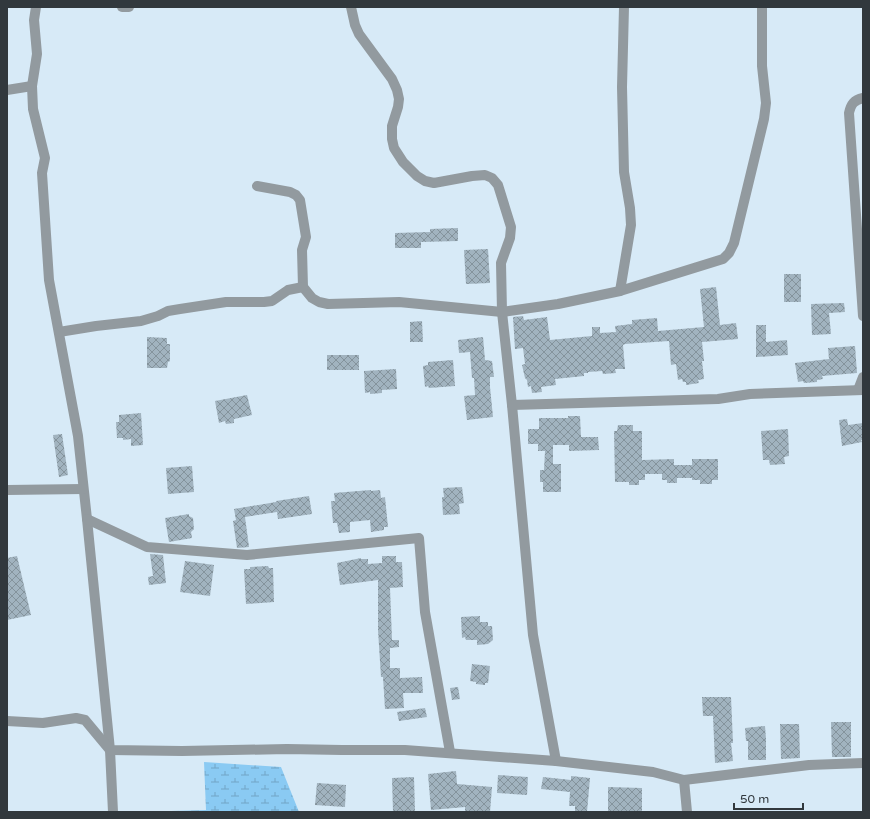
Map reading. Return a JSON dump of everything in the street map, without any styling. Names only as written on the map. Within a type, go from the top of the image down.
[{"type":"street","points":[[36,7],[34,20],[37,54],[32,86],[34,109],[45,158],[42,173],[46,217],[46,252],[49,280],[78,436],[110,750],[113,812]]},
{"type":"street","points":[[122,7],[129,7]]},
{"type":"street","points":[[351,7],[355,25],[359,34],[392,79],[397,90],[399,99],[392,126],[392,139],[394,148],[403,162],[416,176],[425,181],[434,183],[472,176],[485,175],[492,178],[498,185],[511,227],[510,238],[501,263],[502,312],[533,635],[556,761]]},
{"type":"street","points":[[620,291],[631,225],[630,208],[624,172],[622,88],[624,7]]},
{"type":"street","points":[[257,186],[290,192],[296,195],[300,200],[306,237],[302,250],[303,287],[312,298],[319,302],[328,304],[399,302],[502,312],[558,304],[620,291],[722,259],[729,253],[734,243],[757,148],[766,103],[762,66],[762,7]]},
{"type":"street","points":[[7,90],[32,86]]},
{"type":"street","points":[[863,98],[857,99],[851,105],[849,113],[863,316]]},
{"type":"street","points":[[59,332],[96,326],[141,322],[168,311],[180,308],[226,302],[268,301],[288,290],[303,287]]},
{"type":"street","points":[[512,405],[718,400],[750,394],[860,390],[863,377]]},
{"type":"street","points":[[7,490],[83,488]]},
{"type":"street","points":[[87,519],[146,547],[247,556],[419,538],[425,612],[450,752]]},
{"type":"street","points":[[7,721],[43,723],[76,718],[85,720],[110,750],[182,751],[287,749],[450,752],[556,761],[653,772],[684,780],[809,765],[863,763]]},
{"type":"street","points":[[684,780],[687,812]]},
{"type":"green space","points":[[204,762],[281,767],[299,812],[136,812],[206,810]]},
{"type":"building","points":[[458,228],[458,241],[421,242],[421,248],[395,248],[395,233],[430,232],[430,229]]},
{"type":"building","points":[[488,249],[490,283],[466,284],[464,250]]},
{"type":"building","points":[[784,274],[801,274],[801,302],[784,302]]},
{"type":"building","points":[[716,287],[720,325],[736,323],[738,339],[702,342],[704,379],[698,380],[699,383],[686,385],[686,382],[683,382],[682,379],[678,380],[676,364],[671,365],[669,341],[623,345],[625,369],[615,369],[616,373],[603,374],[602,371],[588,372],[584,373],[584,376],[555,379],[556,385],[541,387],[542,392],[532,393],[531,386],[528,387],[522,365],[525,364],[523,348],[515,349],[513,317],[523,316],[524,320],[547,317],[550,340],[592,336],[592,327],[600,327],[600,333],[616,332],[615,326],[632,324],[632,320],[657,318],[658,331],[704,327],[700,289]]},
{"type":"building","points":[[844,303],[845,312],[829,313],[831,334],[812,335],[811,304]]},
{"type":"building","points":[[422,321],[423,342],[410,342],[410,322]]},
{"type":"building","points":[[756,325],[766,325],[766,342],[787,340],[788,355],[756,357]]},
{"type":"building","points":[[147,337],[167,338],[167,344],[170,344],[170,361],[168,362],[167,368],[147,368]]},
{"type":"building","points":[[483,337],[485,360],[492,361],[494,377],[490,377],[493,417],[467,420],[464,396],[475,395],[474,378],[472,378],[470,352],[459,353],[458,340]]},
{"type":"building","points":[[855,346],[857,373],[822,376],[823,379],[817,380],[817,382],[798,382],[795,363],[829,359],[828,348]]},
{"type":"building","points":[[327,355],[359,355],[359,370],[327,370]]},
{"type":"building","points":[[453,360],[455,386],[425,387],[423,366],[428,365],[428,362]]},
{"type":"building","points":[[396,369],[397,389],[382,390],[382,393],[365,393],[364,371]]},
{"type":"building","points":[[247,395],[252,415],[234,419],[234,423],[226,424],[225,421],[219,423],[215,401]]},
{"type":"building","points":[[141,413],[143,445],[131,446],[131,439],[123,440],[123,438],[117,438],[116,422],[119,422],[119,415]]},
{"type":"building","points":[[568,416],[580,416],[581,437],[598,437],[599,450],[569,451],[569,445],[553,445],[553,464],[561,464],[561,492],[543,492],[543,482],[540,482],[540,470],[544,470],[545,451],[538,451],[538,444],[528,444],[528,429],[539,429],[539,418],[568,418]]},
{"type":"building","points":[[847,419],[848,425],[863,423],[863,440],[861,440],[862,442],[842,446],[839,420]]},
{"type":"building","points":[[618,425],[633,425],[633,431],[642,431],[642,460],[674,459],[674,465],[692,465],[692,459],[718,459],[718,480],[712,480],[712,484],[700,484],[700,480],[692,480],[692,478],[677,478],[677,483],[667,483],[667,480],[662,480],[662,474],[645,474],[645,480],[639,480],[639,485],[629,485],[629,482],[615,482],[614,431],[617,431]]},
{"type":"building","points":[[788,429],[789,456],[784,457],[785,464],[770,465],[769,460],[763,460],[761,431]]},
{"type":"building","points":[[62,434],[68,475],[59,477],[53,435]]},
{"type":"building","points":[[192,466],[194,492],[168,494],[166,468]]},
{"type":"building","points":[[462,487],[464,503],[459,504],[460,514],[443,515],[443,488]]},
{"type":"building","points":[[380,490],[381,498],[385,497],[388,527],[384,527],[384,530],[371,532],[370,520],[350,522],[350,532],[339,533],[337,523],[333,523],[331,501],[335,501],[334,493]]},
{"type":"building","points":[[309,496],[312,514],[278,519],[277,512],[245,517],[249,547],[237,548],[233,521],[236,520],[234,509]]},
{"type":"building","points":[[189,514],[189,516],[193,518],[194,529],[191,532],[192,538],[169,542],[165,518]]},
{"type":"building","points":[[150,554],[163,555],[166,583],[149,585],[148,577],[153,576]]},
{"type":"building","points":[[17,556],[31,615],[7,620],[7,558]]},
{"type":"building","points":[[382,556],[396,556],[396,562],[402,562],[403,587],[390,588],[392,640],[399,640],[399,647],[390,648],[390,668],[400,668],[400,678],[422,677],[423,693],[403,693],[404,708],[385,709],[378,630],[378,580],[340,585],[337,563],[361,558],[368,559],[368,564],[382,563]]},
{"type":"building","points":[[185,561],[214,565],[210,596],[180,592]]},
{"type":"building","points":[[268,566],[269,568],[273,568],[274,602],[246,604],[244,569],[250,569],[250,567]]},
{"type":"building","points":[[480,616],[480,622],[488,622],[488,626],[492,626],[493,640],[488,644],[477,645],[477,640],[466,640],[465,637],[462,638],[461,617]]},
{"type":"building","points":[[472,664],[490,666],[488,683],[485,683],[485,685],[476,684],[476,682],[470,681]]},
{"type":"building","points":[[458,687],[460,699],[452,700],[450,688]]},
{"type":"building","points":[[702,697],[731,697],[733,743],[731,743],[733,761],[715,763],[713,716],[703,716]]},
{"type":"building","points":[[425,708],[427,717],[399,721],[397,712]]},
{"type":"building","points":[[831,722],[851,722],[851,757],[832,757]]},
{"type":"building","points":[[780,724],[799,724],[800,758],[781,759]]},
{"type":"building","points":[[765,726],[766,760],[748,760],[748,741],[746,741],[745,728]]},
{"type":"building","points":[[456,771],[457,784],[492,787],[490,812],[465,812],[465,807],[431,810],[428,774]]},
{"type":"building","points":[[498,775],[528,777],[527,795],[497,793]]},
{"type":"building","points":[[571,776],[590,778],[587,812],[575,812],[575,806],[569,806],[570,792],[541,789],[543,777],[571,780]]},
{"type":"building","points":[[414,777],[415,812],[393,812],[392,778]]},
{"type":"building","points":[[317,783],[346,785],[345,807],[315,805]]},
{"type":"building","points":[[608,787],[642,788],[642,812],[608,812]]}]
